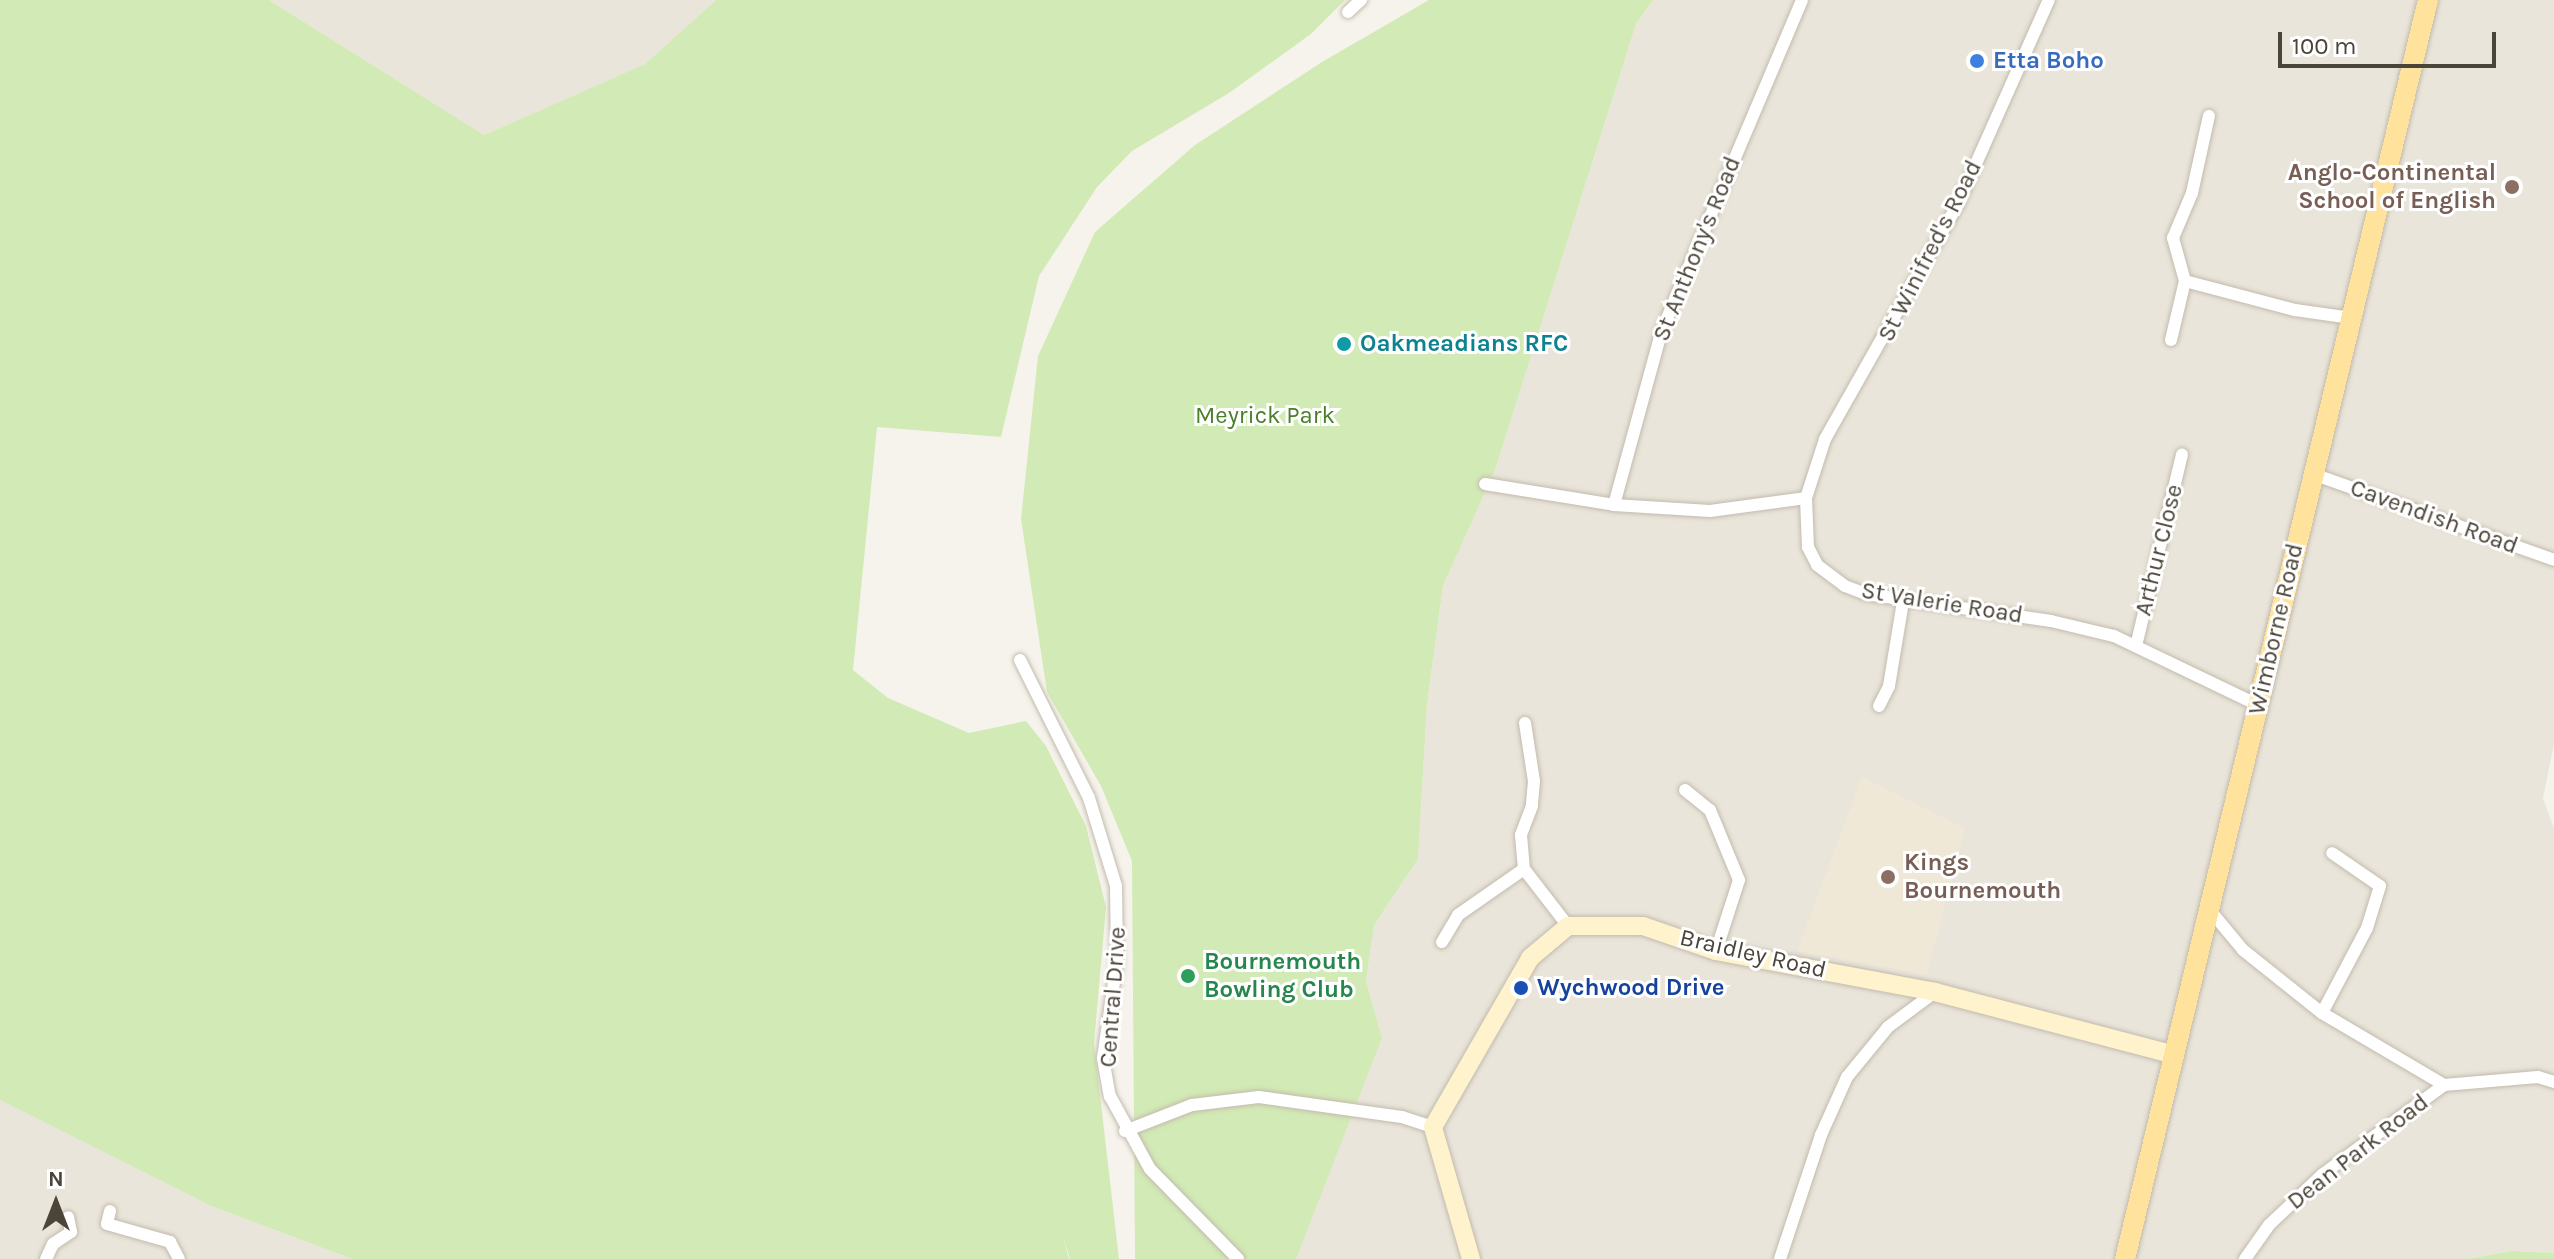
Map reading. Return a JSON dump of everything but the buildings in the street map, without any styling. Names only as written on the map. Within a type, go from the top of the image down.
[{"type":"main road","name":"Wimborne Road","points":[[2125,1259],[2428,0]]},
{"type":"street","points":[[1348,12],[1361,0]]},
{"type":"street","name":"St Anthony's Road","points":[[1614,505],[1662,330],[1802,0]]},
{"type":"street","name":"St Winifred's Road","points":[[1806,498],[1825,439],[1958,204],[2049,0]]},
{"type":"street","points":[[2171,340],[2185,281],[2173,238],[2192,193],[2209,116]]},
{"type":"street","points":[[2185,281],[2295,310],[2351,318]]},
{"type":"street","name":"Arthur Close","points":[[2136,646],[2182,454]]},
{"type":"street","name":"Cavendish Road","points":[[2313,474],[2554,560]]},
{"type":"street","points":[[1485,484],[1614,505],[1710,511],[1806,498]]},
{"type":"street","name":"St Valerie Road","points":[[1806,498],[1808,547],[1817,565],[1845,586],[1903,601],[2051,621],[2136,646],[2258,705]]},
{"type":"street","points":[[1879,706],[1889,686],[1903,601]]},
{"type":"street","name":"Central Drive","points":[[1020,660],[1089,798],[1116,886],[1118,949],[1103,1058],[1110,1096],[1125,1131],[1150,1169],[1238,1259]]},
{"type":"street","points":[[1471,1259],[1433,1127],[1530,958],[1568,926],[1524,869],[1521,835],[1532,806],[1534,781],[1525,723]]},
{"type":"street","points":[[1685,790],[1710,810],[1739,880],[1716,951]]},
{"type":"street","points":[[2322,1013],[2367,928],[2380,886],[2332,853]]},
{"type":"street","points":[[1442,942],[1458,915],[1524,869]]},
{"type":"street","name":"Dean Park Road","points":[[2209,909],[2243,950],[2322,1013],[2444,1085]]},
{"type":"street","name":"Braidley Road","points":[[1568,926],[1643,926],[1716,951],[1935,992],[2175,1055]]},
{"type":"street","points":[[1780,1259],[1821,1135],[1847,1077],[1888,1027],[1935,992]]},
{"type":"street","name":"Dean Park Road","points":[[2245,1259],[2269,1225],[2323,1174],[2444,1085],[2538,1077],[2554,1082]]},
{"type":"street","points":[[1125,1131],[1192,1105],[1259,1097],[1402,1117],[1433,1127]]},
{"type":"street","points":[[110,1211],[107,1224],[170,1242],[179,1259]]},
{"type":"street","points":[[46,1259],[53,1244],[78,1231],[68,1217]]},
{"type":"shaded area","points":[[269,0],[716,0],[645,64],[484,135]]},
{"type":"shaded area","points":[[1653,0],[2554,0],[2554,744],[2543,798],[2554,828],[2554,1253],[2512,1251],[2467,1259],[1292,1259],[1382,1038],[1366,981],[1374,925],[1418,859],[1427,704],[1443,586],[1495,470],[1636,24]]},
{"type":"shaded area","name":"Kings Bournemouth","points":[[1862,777],[1965,828],[1927,975],[1797,951]]},
{"type":"shaded area","points":[[0,1100],[211,1206],[352,1259],[0,1259]]},
{"type":"green space","points":[[0,0],[269,0],[484,135],[645,64],[716,0],[1345,0],[1311,34],[1229,93],[1132,151],[1097,187],[1039,276],[1001,437],[877,427],[853,670],[888,698],[969,733],[1026,721],[1046,746],[1086,826],[1106,907],[1094,1043],[1119,1259],[1070,1259],[1063,1236],[1069,1259],[352,1259],[211,1206],[0,1100]]},
{"type":"green space","name":"Meyrick Park","points":[[1429,0],[1653,0],[1636,24],[1495,470],[1443,586],[1427,704],[1418,859],[1374,925],[1366,981],[1382,1038],[1296,1259],[1135,1259],[1132,861],[1101,786],[1047,692],[1021,519],[1038,356],[1095,232],[1195,145],[1322,62]]},
{"type":"green space","points":[[2512,1251],[2554,1253],[2554,1259],[2467,1259]]},
{"type":"place","name":"Etta Boho","points":[[1977,61]]},
{"type":"place","name":"Anglo-Continental School of English","points":[[2512,187]]},
{"type":"place","name":"Oakmeadians RFC","points":[[1344,344]]},
{"type":"place","name":"Kings Bournemouth","points":[[1888,877]]},
{"type":"place","name":"Bournemouth Bowling Club","points":[[1188,976]]},
{"type":"place","name":"Wychwood Drive","points":[[1521,988]]}]
